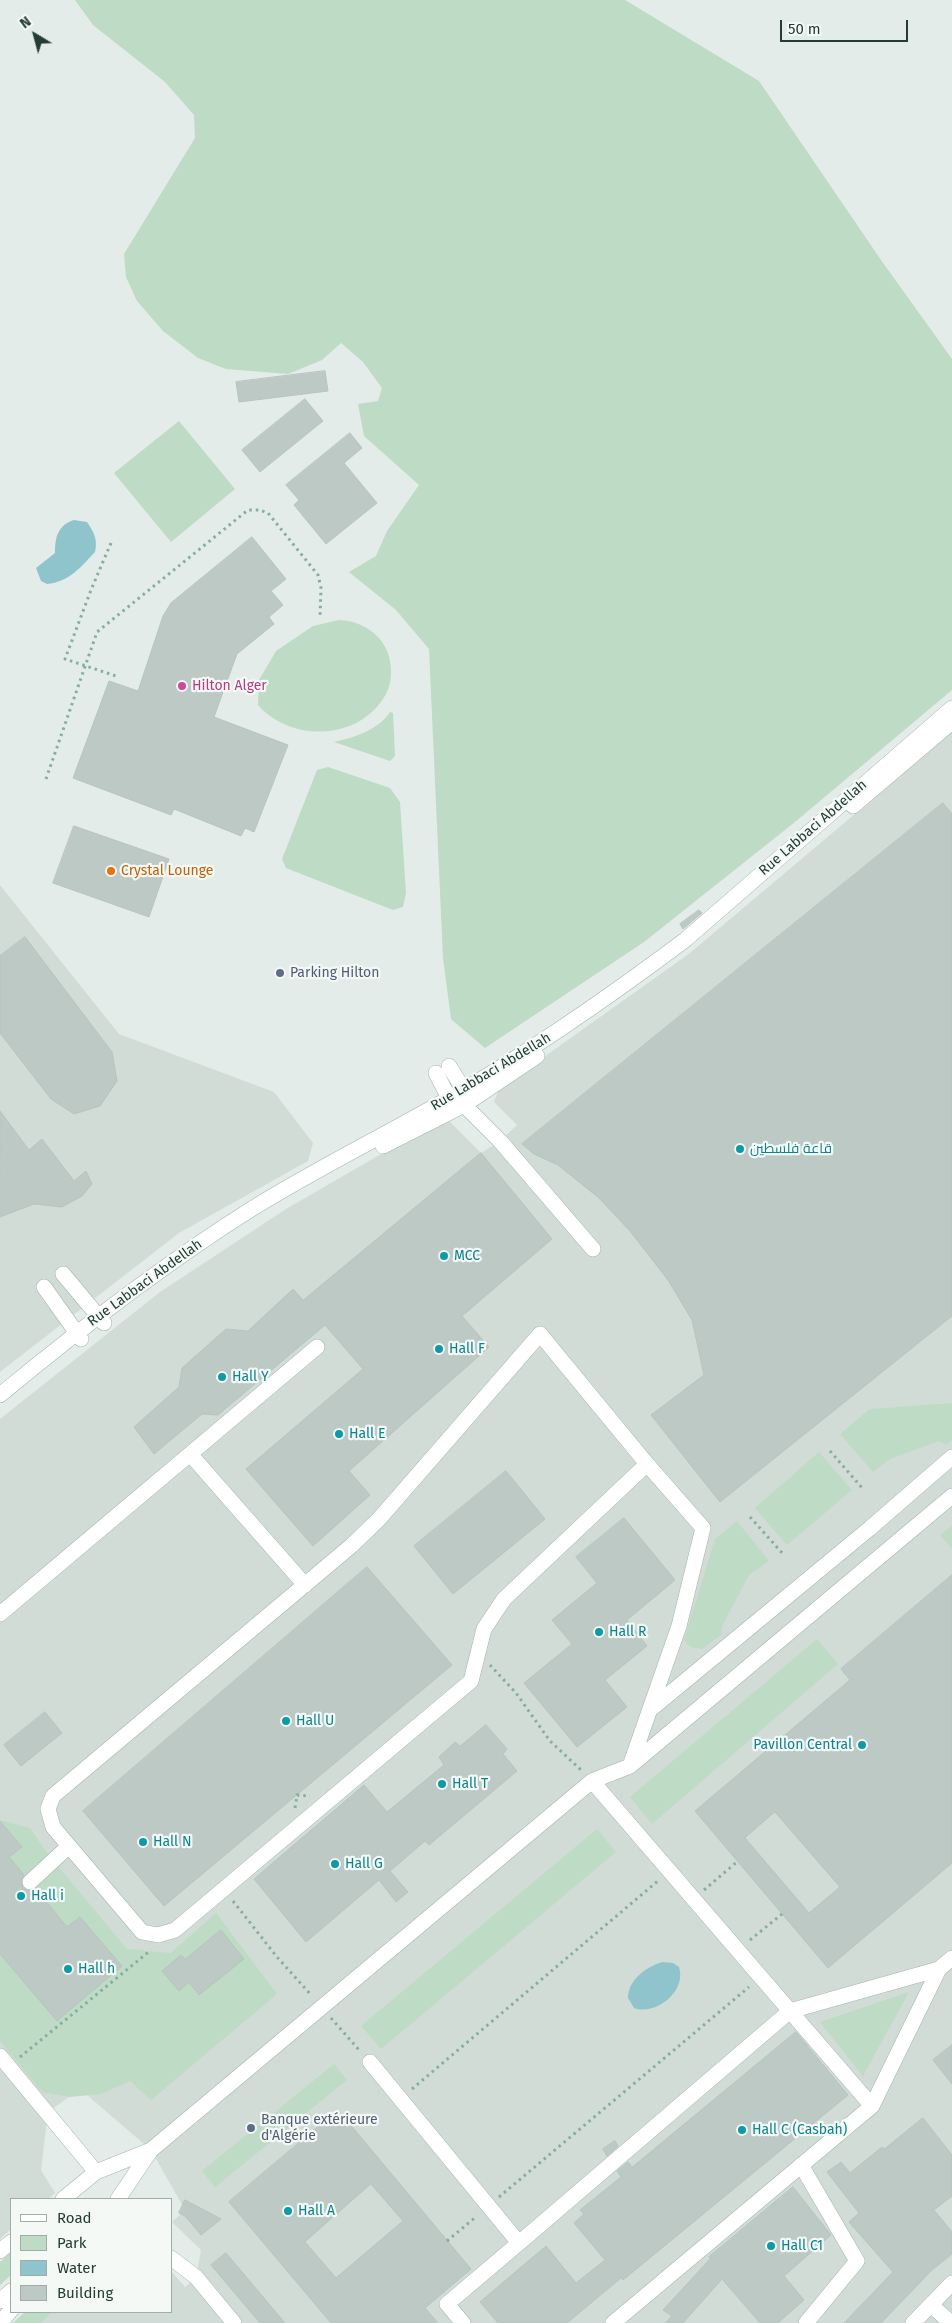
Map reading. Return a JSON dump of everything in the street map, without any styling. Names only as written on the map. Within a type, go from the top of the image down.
[{"type":"street","name":"Rue Labbaci Abdellah","points":[[101,1320],[191,1249],[254,1208],[449,1098],[464,1097],[556,1033],[685,940],[952,708]]},
{"type":"street","name":"Rue Labbaci Abdellah","points":[[0,1395],[101,1320],[259,1215],[562,1040],[646,979],[729,913],[952,722]]},
{"type":"street","points":[[449,1098],[442,1069],[500,1141],[593,1249]]},
{"type":"street","points":[[63,1274],[101,1320]]},
{"type":"street","points":[[44,1288],[79,1336]]},
{"type":"street","points":[[630,1766],[679,1626],[703,1528],[647,1464],[540,1334],[379,1519],[305,1585],[53,1796],[48,1809],[53,1827],[142,1932],[158,1935],[175,1930],[470,1681],[484,1629],[504,1599],[647,1464]]},
{"type":"street","name":"Rue Labbaci Abdellah","points":[[0,1407],[79,1336]]},
{"type":"street","points":[[0,1614],[318,1347]]},
{"type":"street","points":[[190,1454],[305,1585]]},
{"type":"street","points":[[650,1710],[869,1529],[952,1457]]},
{"type":"street","points":[[65,2198],[96,2172],[136,2162],[592,1781],[630,1766],[952,1496]]},
{"type":"street","points":[[592,1781],[872,2106]]},
{"type":"street","points":[[30,1882],[69,1846]]},
{"type":"street","points":[[613,2323],[872,2106],[939,1969],[952,1958]]},
{"type":"street","points":[[464,2323],[447,2304],[790,2011],[939,1969]]},
{"type":"street","points":[[4,2061],[96,2172]]},
{"type":"street","points":[[370,2062],[519,2243]]},
{"type":"street","points":[[118,2198],[136,2162]]},
{"type":"street","points":[[801,2166],[857,2261],[806,2323]]},
{"type":"street","points":[[0,2251],[10,2243]]},
{"type":"street","points":[[172,2259],[196,2278],[234,2323]]},
{"type":"street","points":[[913,2323],[952,2283]]},
{"type":"street","points":[[0,2301],[10,2292]]},
{"type":"street","points":[[931,2305],[951,2323]]},
{"type":"street","points":[[0,2323],[10,2311]]},
{"type":"path","points":[[46,779],[97,632],[248,510],[260,510],[268,513],[318,575],[321,588],[320,616]]},
{"type":"path","points":[[111,543],[65,659],[116,676]]},
{"type":"path","points":[[830,1452],[863,1489]]},
{"type":"path","points":[[750,1517],[784,1555]]},
{"type":"path","points":[[478,1653],[516,1693],[550,1741],[592,1781]]},
{"type":"path","points":[[693,1898],[738,1861]]},
{"type":"path","points":[[400,2099],[669,1871]]},
{"type":"path","points":[[738,1950],[782,1914]]},
{"type":"path","points":[[245,1917],[277,1958]]},
{"type":"path","points":[[4,2061],[152,1949]]},
{"type":"path","points":[[448,2241],[761,1977]]},
{"type":"shaded area","points":[[952,732],[952,2323],[41,2323],[51,2313],[172,2313],[172,2272],[185,2287],[196,2277],[201,2250],[172,2222],[185,2210],[151,2150],[80,2089],[48,2112],[41,2170],[55,2193],[49,2198],[10,2198],[10,2230],[0,2239],[0,1419],[160,1292],[286,1209],[445,1117],[481,1153],[500,1141],[517,1125],[494,1102],[499,1089],[690,953]]},
{"type":"shaded area","points":[[0,885],[119,1034],[274,1092],[313,1143],[308,1161],[179,1233],[0,1372]]},
{"type":"green space","points":[[75,0],[625,0],[759,81],[881,260],[952,359],[952,690],[795,822],[644,942],[485,1048],[451,1019],[443,958],[429,649],[396,610],[349,572],[376,556],[387,531],[419,485],[364,436],[358,404],[378,401],[382,388],[363,362],[341,343],[322,360],[288,374],[226,369],[198,358],[163,331],[137,301],[126,277],[124,254],[195,138],[194,115],[165,82],[93,25]]},
{"type":"green space","points":[[179,421],[235,489],[171,542],[114,473]]},
{"type":"green space","points":[[339,620],[366,627],[385,646],[390,663],[391,678],[381,702],[361,720],[347,727],[331,731],[299,729],[284,724],[270,716],[258,705],[259,680],[276,651],[313,626]]},
{"type":"green space","points":[[390,712],[393,713],[395,756],[390,761],[334,742],[372,729],[385,719]]},
{"type":"green space","points":[[328,767],[390,788],[400,802],[406,893],[403,907],[393,910],[286,868],[282,859],[317,770]]},
{"type":"green space","points":[[952,1403],[952,1440],[946,1445],[939,1441],[890,1459],[873,1472],[840,1434],[870,1409]]},
{"type":"green space","points":[[819,1452],[852,1490],[787,1545],[755,1508]]},
{"type":"green space","points":[[737,1521],[769,1561],[749,1575],[722,1626],[721,1635],[702,1649],[691,1647],[684,1640],[715,1539]]},
{"type":"green space","points":[[952,1526],[952,1549],[940,1535]]},
{"type":"green space","points":[[817,1639],[838,1664],[652,1824],[630,1797]]},
{"type":"green space","points":[[0,1820],[30,1828],[47,1853],[127,1949],[171,1953],[216,1913],[277,1994],[151,2100],[130,2081],[101,2094],[70,2097],[42,2092],[0,2041],[0,1955],[53,1911],[9,1857],[21,1846]]},
{"type":"green space","points":[[597,1829],[616,1852],[381,2049],[361,2026]]},
{"type":"green space","points":[[909,1992],[863,2076],[820,2022]]},
{"type":"green space","points":[[334,2064],[347,2080],[215,2187],[202,2171]]},
{"type":"green space","points":[[10,2253],[10,2276],[0,2285],[0,2262]]},
{"type":"green space","points":[[24,2313],[51,2313],[41,2323],[13,2323]]},
{"type":"water","points":[[74,520],[87,522],[96,540],[95,552],[68,577],[55,583],[47,584],[41,581],[36,568],[55,553],[58,532],[64,525]]},
{"type":"water","points":[[662,1962],[673,1963],[679,1967],[680,1976],[674,1993],[660,2005],[643,2010],[634,2008],[628,1998],[631,1985],[644,1971]]},
{"type":"building","points":[[325,371],[328,391],[239,402],[236,382]]},
{"type":"building","points":[[305,399],[323,421],[260,472],[242,450]]},
{"type":"building","points":[[350,433],[362,448],[344,463],[377,503],[326,544],[294,505],[299,500],[286,485]]},
{"type":"building","name":"Hilton Alger","points":[[252,537],[286,579],[271,591],[283,605],[269,617],[274,624],[237,654],[214,717],[288,745],[254,832],[245,828],[241,836],[174,809],[171,815],[73,778],[109,681],[138,691],[163,616],[171,603]]},
{"type":"building","name":"قاعة فلسطين","points":[[943,803],[952,814],[952,1316],[720,1502],[651,1415],[704,1375],[692,1320],[668,1280],[630,1231],[599,1198],[558,1165],[534,1154],[522,1144]]},
{"type":"building","name":"Crystal Lounge","points":[[74,826],[169,859],[149,917],[53,883]]},
{"type":"building","points":[[699,910],[702,913],[683,929],[680,924]]},
{"type":"building","points":[[25,937],[112,1052],[117,1081],[100,1106],[74,1114],[51,1099],[0,1033],[0,956]]},
{"type":"building","points":[[0,1111],[29,1150],[42,1139],[74,1181],[86,1171],[92,1184],[82,1196],[62,1207],[34,1204],[0,1217]]},
{"type":"building","points":[[481,1153],[552,1239],[462,1316],[489,1347],[349,1471],[370,1495],[313,1546],[246,1469],[363,1369],[325,1325],[218,1415],[202,1414],[154,1454],[134,1427],[179,1387],[182,1368],[226,1329],[248,1331],[293,1289],[303,1300]]},
{"type":"building","points":[[506,1471],[545,1519],[453,1594],[414,1546]]},
{"type":"building","name":"Hall R","points":[[624,1518],[675,1580],[627,1620],[647,1646],[605,1680],[627,1707],[577,1747],[524,1683],[572,1644],[552,1620],[597,1583],[576,1557]]},
{"type":"building","name":"Hall U","points":[[367,1567],[452,1665],[164,1906],[83,1811]]},
{"type":"building","name":"Pavillon Central","points":[[952,1575],[952,1863],[828,1968],[695,1811],[850,1680],[841,1669]],"holes":[[[775,1812],[840,1887],[809,1913],[745,1838]]]},
{"type":"building","points":[[45,1712],[62,1733],[21,1766],[4,1745]]},
{"type":"building","name":"Hall G","points":[[486,1725],[507,1749],[503,1754],[517,1771],[429,1845],[425,1841],[390,1871],[408,1892],[396,1902],[379,1880],[306,1942],[254,1879],[364,1785],[387,1812],[444,1765],[439,1757],[455,1742],[460,1746]]},
{"type":"building","points":[[0,1821],[22,1847],[9,1857],[24,1875],[21,1880],[23,1888],[28,1891],[36,1889],[67,1927],[80,1917],[122,1966],[57,2021],[0,1954]]},
{"type":"building","points":[[221,1930],[244,1959],[199,1995],[189,1982],[179,1991],[162,1971],[181,1955],[185,1959]]},
{"type":"building","name":"Hall C (Casbah)","points":[[796,2032],[848,2095],[623,2280],[621,2278],[567,2323],[498,2323],[480,2302],[546,2246],[576,2283],[605,2260],[574,2223],[584,2214],[580,2210],[621,2177],[617,2171],[628,2162],[632,2167]]},
{"type":"building","points":[[952,2045],[952,2084],[933,2060]]},
{"type":"building","name":"Hall A","points":[[338,2110],[471,2269],[425,2308],[438,2323],[331,2323],[229,2202]],"holes":[[[371,2184],[403,2221],[336,2278],[305,2242]]]},
{"type":"building","points":[[923,2118],[952,2155],[952,2196],[934,2210],[952,2232],[952,2254],[932,2270],[881,2323],[844,2323],[893,2272],[849,2222],[859,2213],[827,2172],[841,2162],[850,2173],[882,2147],[884,2149]]},
{"type":"building","points":[[615,2141],[618,2146],[607,2156],[603,2149]]},
{"type":"building","name":"Hall C1","points":[[793,2187],[831,2235],[784,2276],[804,2300],[778,2323],[760,2323],[722,2279],[683,2323],[665,2323],[672,2316],[663,2310],[711,2258],[709,2257]]},
{"type":"building","points":[[185,2200],[221,2219],[201,2235],[185,2216],[179,2213]]},
{"type":"building","points":[[226,2253],[285,2323],[260,2323],[211,2265]]},
{"type":"place","name":"Hilton Alger","points":[[182,686]]},
{"type":"place","name":"Crystal Lounge","points":[[111,871]]},
{"type":"place","name":"Parking Hilton","points":[[280,973]]},
{"type":"place","name":"قاعة فلسطين","points":[[740,1149]]},
{"type":"place","name":"MCC","points":[[444,1256]]},
{"type":"place","name":"Hall F","points":[[439,1349]]},
{"type":"place","name":"Hall Y","points":[[222,1377]]},
{"type":"place","name":"Hall E","points":[[339,1434]]},
{"type":"place","name":"Hall R","points":[[599,1632]]},
{"type":"place","name":"Hall U","points":[[286,1721]]},
{"type":"place","name":"Pavillon Central","points":[[862,1745]]},
{"type":"place","name":"Hall T","points":[[442,1784]]},
{"type":"place","name":"Hall N","points":[[143,1842]]},
{"type":"place","name":"Hall G","points":[[335,1864]]},
{"type":"place","name":"Hall i","points":[[21,1896]]},
{"type":"place","name":"Hall h","points":[[68,1969]]},
{"type":"place","name":"Banque extérieure d'Algérie","points":[[251,2128]]},
{"type":"place","name":"Hall C (Casbah)","points":[[742,2130]]},
{"type":"place","name":"Hall A","points":[[288,2211]]},
{"type":"place","name":"Hall C1","points":[[771,2246]]}]
